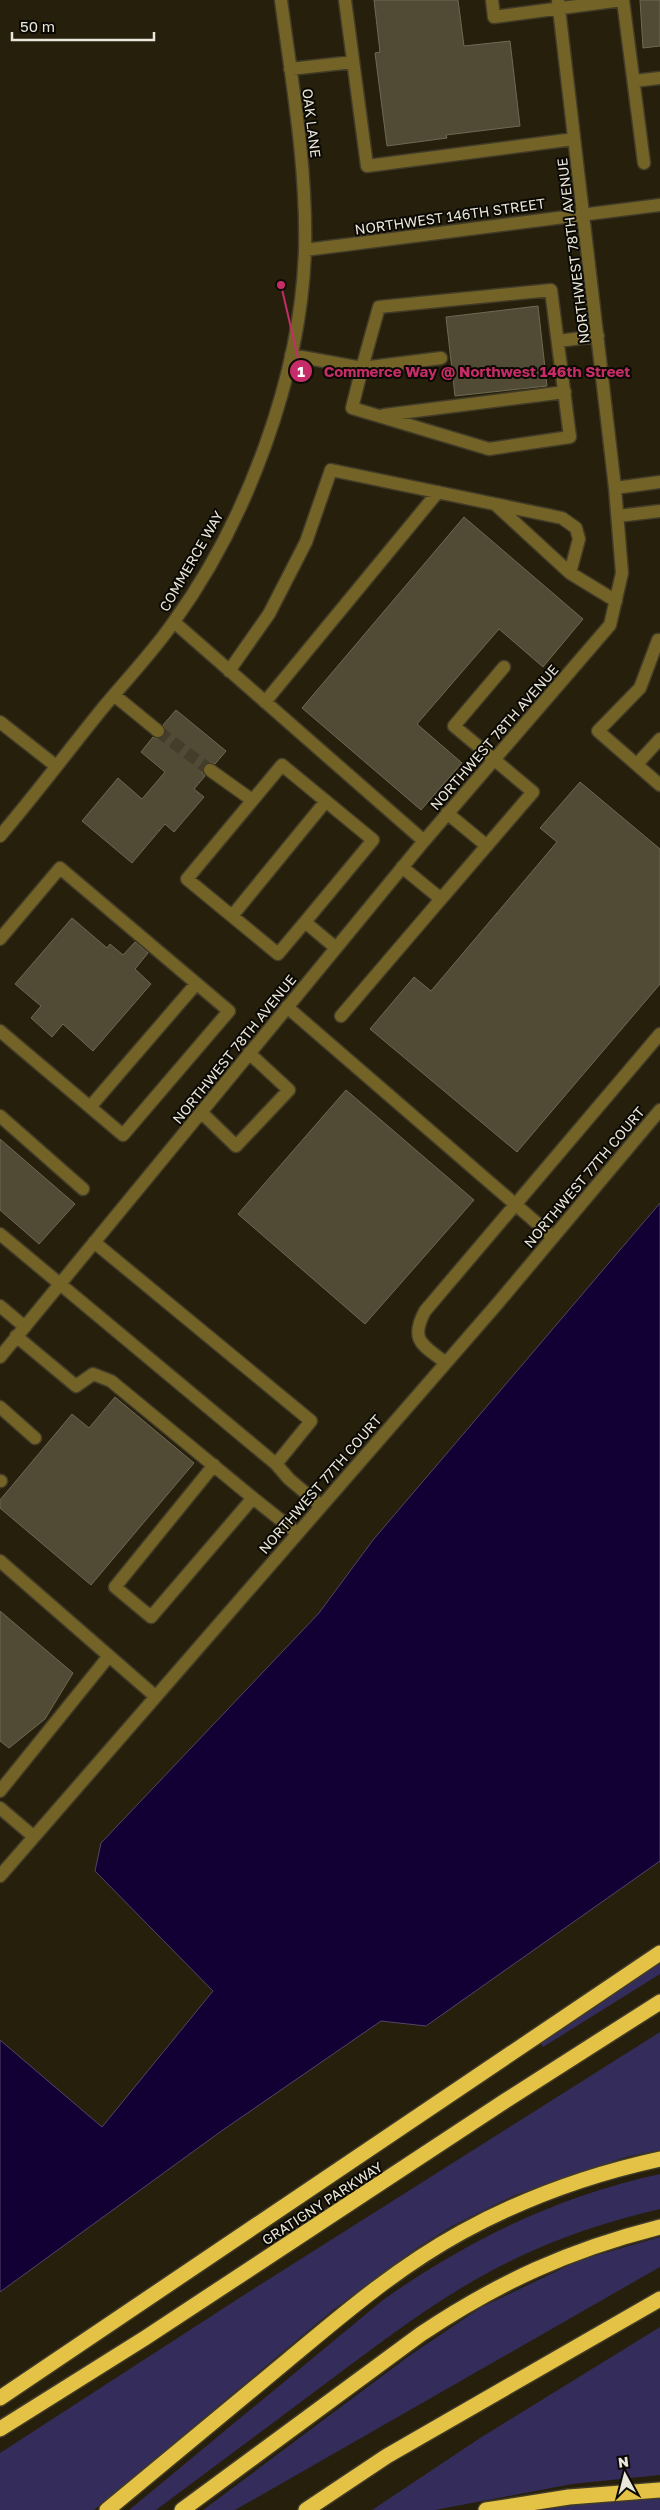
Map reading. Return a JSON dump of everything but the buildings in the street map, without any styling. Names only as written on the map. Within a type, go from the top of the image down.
[{"type":"highway","points":[[0,2398],[312,2190],[660,1953]]},
{"type":"highway","name":"GRATIGNY PARKWAY","points":[[0,2429],[170,2322],[505,2101],[660,2002]]},
{"type":"highway","points":[[107,2510],[353,2306],[420,2257],[503,2211],[546,2193],[586,2179],[660,2159]]},
{"type":"highway","points":[[182,2510],[420,2334],[457,2310],[537,2267],[578,2251],[660,2226]]},
{"type":"highway","points":[[306,2510],[387,2456],[660,2299]]},
{"type":"highway","points":[[486,2510],[569,2497],[660,2490]]},
{"type":"street","name":"OAK LANE","points":[[281,0],[304,175],[304,250]]},
{"type":"street","points":[[345,0],[367,166],[574,139]]},
{"type":"street","points":[[492,0],[494,17],[558,4],[623,0],[644,163]]},
{"type":"street","name":"NORTHWEST 78TH AVENUE","points":[[0,1357],[402,867],[610,624],[622,573],[618,516],[558,4]]},
{"type":"street","points":[[290,70],[353,62]]},
{"type":"street","points":[[634,81],[660,78]]},
{"type":"street","name":"NORTHWEST 146TH STREET","points":[[304,250],[660,205]]},
{"type":"street","name":"COMMERCE WAY","points":[[0,836],[174,622],[218,551],[252,482],[285,380],[291,354],[304,250]]},
{"type":"street","points":[[551,290],[570,437],[489,448],[352,408],[362,368],[379,308],[551,290]]},
{"type":"street","points":[[558,341],[598,336]]},
{"type":"street","points":[[291,354],[362,368],[441,358]]},
{"type":"street","points":[[379,416],[565,392]]},
{"type":"street","points":[[229,671],[269,614],[306,542],[331,470],[562,518],[576,528],[579,539],[570,573]]},
{"type":"street","points":[[615,488],[660,482]]},
{"type":"street","points":[[265,702],[438,492]]},
{"type":"street","points":[[496,505],[570,573],[616,601]]},
{"type":"street","points":[[618,516],[660,511]]},
{"type":"street","points":[[174,622],[424,841]]},
{"type":"street","points":[[660,640],[658,640],[640,688],[598,731],[660,785]]},
{"type":"street","points":[[341,1016],[532,792],[454,726],[504,667]]},
{"type":"street","points":[[114,695],[158,731]]},
{"type":"street","points":[[0,722],[56,766]]},
{"type":"street","points":[[637,764],[660,739]]},
{"type":"street","points":[[282,765],[326,801],[373,840],[278,954],[187,880],[282,765]]},
{"type":"street","points":[[210,770],[252,800]]},
{"type":"street","points":[[232,916],[326,801]]},
{"type":"street","points":[[448,813],[487,846]]},
{"type":"street","points":[[402,867],[441,899]]},
{"type":"street","points":[[0,939],[60,868],[229,1011],[123,1135],[0,1031]]},
{"type":"street","points":[[305,922],[336,948]]},
{"type":"street","points":[[90,1107],[196,984]]},
{"type":"street","points":[[287,1007],[553,1237]]},
{"type":"street","points":[[446,1363],[419,1342],[417,1335],[419,1321],[425,1310],[660,1034]]},
{"type":"street","points":[[200,1112],[236,1146],[289,1090],[249,1053]]},
{"type":"street","name":"NORTHWEST 77TH COURT","points":[[0,1876],[446,1363],[660,1110]]},
{"type":"street","points":[[0,1116],[83,1189]]},
{"type":"street","points":[[0,1234],[276,1464],[289,1479],[321,1506]]},
{"type":"street","points":[[94,1242],[311,1421],[276,1464]]},
{"type":"street","points":[[0,1306],[20,1332],[76,1386],[93,1374],[111,1381],[297,1533]]},
{"type":"street","points":[[0,1407],[35,1438]]},
{"type":"street","points":[[214,1465],[115,1587],[151,1617],[253,1498]]},
{"type":"street","points":[[0,1561],[155,1696]]},
{"type":"street","points":[[0,1791],[109,1656]]},
{"type":"street","points":[[0,1808],[33,1836]]},
{"type":"shaded area","points":[[660,1203],[660,1861],[426,2026],[381,2021],[220,2132],[0,2292],[0,2040],[102,2127],[213,1991],[95,1871],[101,1843],[319,1613],[373,1540]]},
{"type":"shaded area","points":[[660,1959],[660,1974],[543,2047],[539,2041]]},
{"type":"shaded area","points":[[660,2032],[660,2150],[626,2157],[513,2196],[452,2226],[417,2248],[333,2310],[94,2510],[0,2510],[0,2453],[247,2293]]},
{"type":"shaded area","points":[[660,2174],[660,2209],[617,2220],[533,2250],[472,2282],[431,2307],[391,2335],[156,2510],[129,2510],[383,2300],[415,2278],[481,2240],[550,2208],[623,2183]]},
{"type":"shaded area","points":[[660,2237],[660,2267],[235,2510],[203,2510],[409,2356],[480,2308],[580,2260]]},
{"type":"shaded area","points":[[660,2327],[660,2475],[572,2484],[435,2510],[372,2510],[480,2438]]},
{"type":"shaded area","points":[[660,2496],[660,2510],[520,2510],[544,2505]]},
{"type":"tunnel","points":[[158,731],[210,770]]},
{"type":"place","name":"Commerce Way @ Northwest 146th Street","points":[[281,285]]}]
